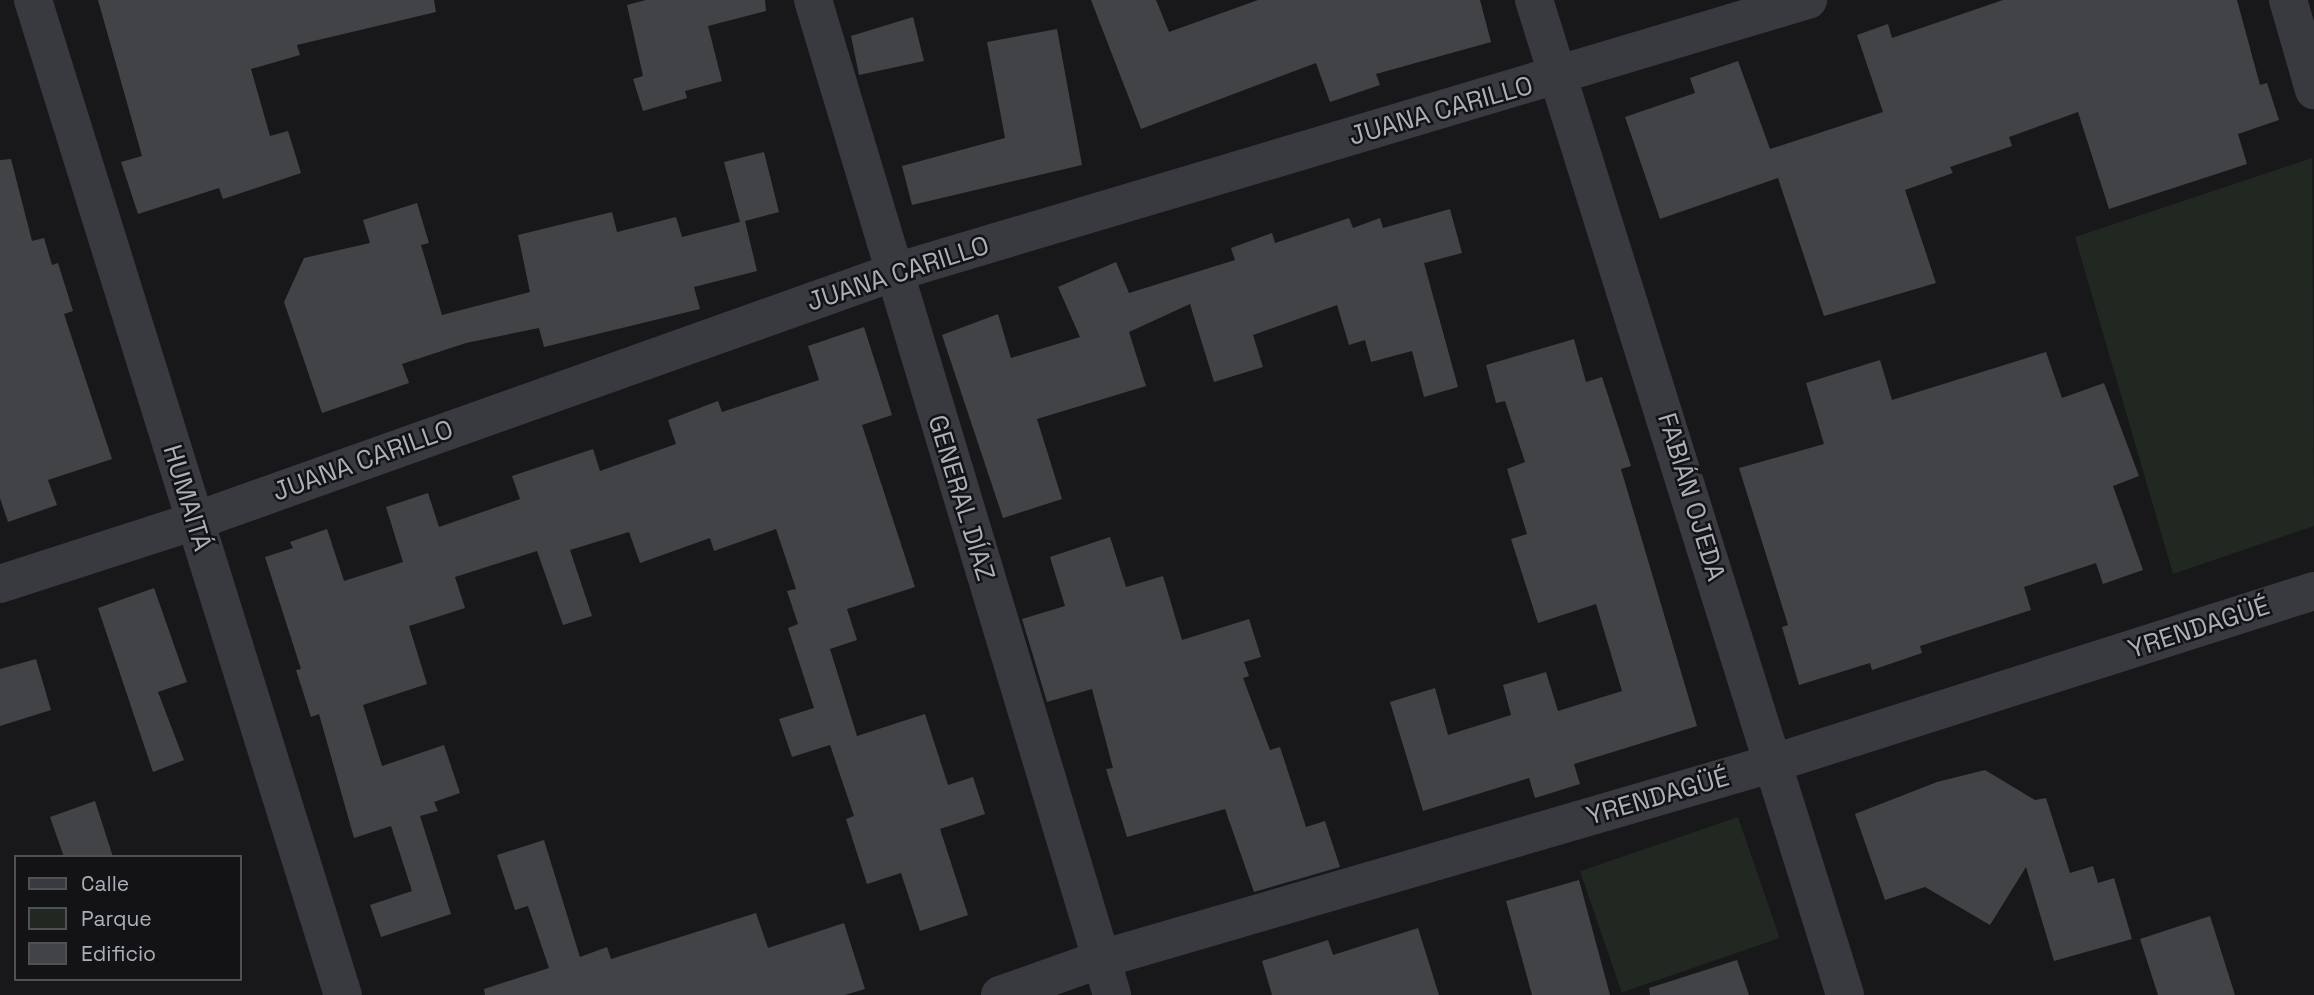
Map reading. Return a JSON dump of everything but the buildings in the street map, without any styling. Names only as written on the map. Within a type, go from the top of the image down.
[{"type":"street","name":"HUMAITÁ","points":[[33,0],[343,995]]},
{"type":"street","name":"GENERAL DÍAZ","points":[[813,0],[892,273],[1112,995]]},
{"type":"street","name":"FABIÁN OJEDA","points":[[1534,0],[1845,995]]},
{"type":"street","name":"JUANA CARILLO","points":[[0,584],[195,521],[892,273],[1808,0]]},
{"type":"street","points":[[2288,0],[2314,90]]},
{"type":"street","name":"YRENDAGÜÉ","points":[[1000,995],[1101,959],[1774,763],[2314,591]]},
{"type":"green space","points":[[2312,158],[2314,526],[2173,574],[2075,237]]},
{"type":"green space","points":[[1738,817],[1780,938],[1622,992],[1580,871]]}]
